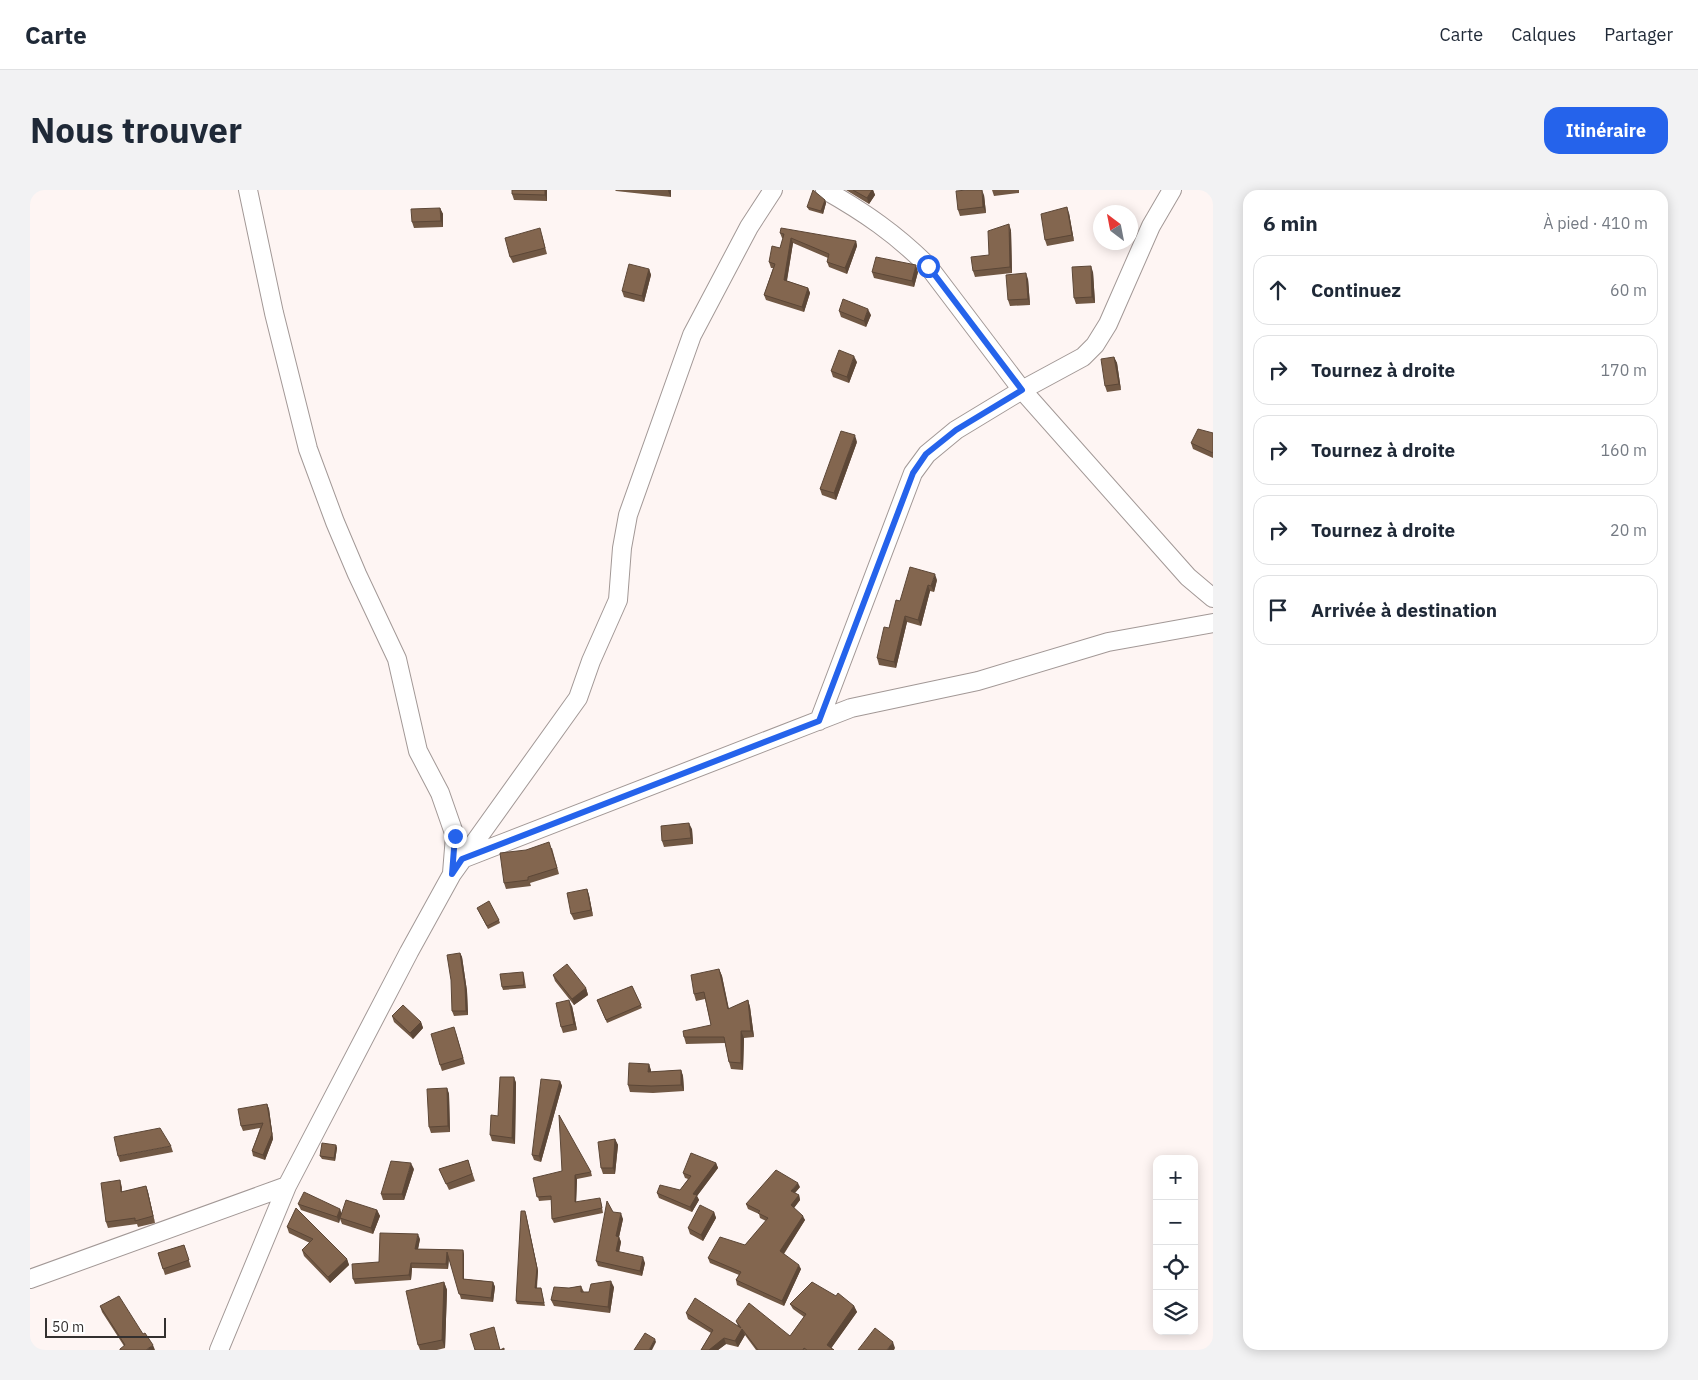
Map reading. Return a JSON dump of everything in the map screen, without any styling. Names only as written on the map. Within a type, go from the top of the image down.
[{"type":"street","points":[[248,190],[274,313],[308,449],[356,574],[397,659],[418,751],[440,793],[455,836],[452,874]]},
{"type":"street","points":[[220,1350],[287,1186],[409,952],[452,874],[578,698],[590,661],[618,600],[622,548],[628,515],[692,335],[749,227],[772,190]]},
{"type":"street","points":[[825,190],[880,224],[922,260],[1022,390],[1188,577],[1213,598]]},
{"type":"street","points":[[819,721],[913,473],[926,454],[956,430],[1022,390],[1083,357],[1095,345],[1108,324],[1151,226],[1172,190]]},
{"type":"street","points":[[462,859],[850,708],[978,681],[1108,642],[1213,623]]},
{"type":"street","points":[[30,1279],[287,1186]]},
{"type":"building","points":[[512,190],[545,190],[545,195],[512,194]]},
{"type":"building","points":[[813,190],[825,200],[821,211],[807,207]]},
{"type":"building","points":[[853,190],[872,190],[867,198]]},
{"type":"building","points":[[982,190],[983,207],[958,210],[956,191]]},
{"type":"building","points":[[1067,207],[1072,235],[1045,240],[1041,214]]},
{"type":"building","points":[[440,208],[441,221],[412,222],[411,209]]},
{"type":"building","points":[[1009,224],[1010,267],[973,271],[971,257],[989,255],[988,231]]},
{"type":"building","points":[[540,228],[545,248],[510,257],[505,238]]},
{"type":"building","points":[[781,228],[856,241],[845,268],[827,262],[829,254],[791,238],[784,280],[808,288],[802,307],[764,295],[775,264],[769,262],[772,246],[780,248],[784,234],[780,233]]},
{"type":"building","points":[[876,257],[916,265],[912,281],[872,272]]},
{"type":"building","points":[[629,264],[649,269],[642,296],[622,291]]},
{"type":"building","points":[[1091,266],[1092,297],[1074,298],[1072,267]]},
{"type":"building","points":[[1026,273],[1028,299],[1008,300],[1006,275]]},
{"type":"building","points":[[843,299],[868,309],[864,321],[839,311]]},
{"type":"building","points":[[839,350],[854,356],[847,377],[831,371]]},
{"type":"building","points":[[1114,357],[1119,384],[1105,386],[1101,359]]},
{"type":"building","points":[[1198,429],[1213,433],[1213,453],[1191,443]]},
{"type":"building","points":[[841,431],[855,435],[834,493],[820,489]]},
{"type":"building","points":[[910,567],[935,574],[931,586],[928,585],[918,620],[905,616],[894,662],[877,658],[884,627],[889,628],[896,600],[900,601]]},
{"type":"building","points":[[689,823],[691,838],[662,841],[661,826]]},
{"type":"building","points":[[549,842],[557,868],[528,877],[528,880],[504,883],[500,853],[526,850]]},
{"type":"building","points":[[587,889],[591,910],[571,914],[567,893]]},
{"type":"building","points":[[489,901],[499,920],[487,926],[477,908]]},
{"type":"building","points":[[460,953],[465,986],[466,1011],[452,1011],[451,980],[447,955]]},
{"type":"building","points":[[567,964],[586,988],[572,999],[553,975]]},
{"type":"building","points":[[719,969],[728,1009],[748,1000],[751,1031],[741,1031],[741,1063],[729,1062],[724,1037],[684,1037],[683,1031],[711,1025],[704,992],[694,994],[691,975]]},
{"type":"building","points":[[523,972],[524,985],[502,987],[500,974]]},
{"type":"building","points":[[632,986],[641,1005],[606,1020],[597,1000]]},
{"type":"building","points":[[569,1000],[574,1024],[561,1027],[556,1003]]},
{"type":"building","points":[[403,1005],[421,1022],[410,1033],[392,1016]]},
{"type":"building","points":[[454,1027],[463,1058],[440,1065],[431,1034]]},
{"type":"building","points":[[629,1063],[649,1064],[648,1072],[681,1070],[681,1085],[628,1085]]},
{"type":"building","points":[[500,1077],[514,1077],[512,1138],[490,1135],[491,1115],[498,1116]]},
{"type":"building","points":[[541,1079],[560,1081],[539,1156],[532,1155]]},
{"type":"building","points":[[447,1088],[448,1126],[429,1127],[427,1089]]},
{"type":"building","points":[[267,1104],[272,1134],[263,1155],[252,1151],[263,1123],[241,1126],[238,1109]]},
{"type":"building","points":[[559,1115],[591,1172],[575,1175],[575,1202],[600,1198],[602,1208],[552,1219],[551,1196],[537,1197],[533,1178],[562,1171]]},
{"type":"building","points":[[160,1128],[171,1146],[118,1156],[114,1137]]},
{"type":"building","points":[[615,1139],[613,1168],[601,1168],[598,1142]]},
{"type":"building","points":[[322,1143],[336,1145],[334,1158],[320,1156]]},
{"type":"building","points":[[691,1153],[716,1163],[693,1194],[697,1195],[690,1207],[657,1193],[660,1185],[680,1190],[691,1176],[683,1173]]},
{"type":"building","points":[[468,1160],[472,1174],[446,1184],[439,1169]]},
{"type":"building","points":[[391,1161],[411,1163],[402,1194],[381,1194]]},
{"type":"building","points":[[776,1170],[798,1183],[791,1191],[799,1195],[791,1205],[803,1216],[780,1251],[799,1265],[782,1301],[736,1280],[741,1272],[708,1258],[720,1237],[745,1245],[768,1218],[758,1213],[760,1211],[746,1204]]},
{"type":"building","points":[[120,1180],[121,1192],[146,1186],[153,1216],[135,1221],[135,1218],[106,1222],[101,1183]]},
{"type":"building","points":[[304,1192],[340,1209],[337,1217],[298,1204]]},
{"type":"building","points":[[346,1200],[377,1210],[371,1228],[340,1218]]},
{"type":"building","points":[[607,1201],[613,1212],[621,1213],[616,1236],[619,1237],[616,1251],[643,1257],[640,1271],[596,1261]]},
{"type":"building","points":[[700,1205],[714,1212],[701,1235],[688,1228]]},
{"type":"building","points":[[296,1208],[347,1259],[328,1277],[302,1250],[313,1239],[287,1227]]},
{"type":"building","points":[[521,1211],[525,1211],[537,1268],[535,1288],[541,1288],[544,1303],[516,1301]]},
{"type":"building","points":[[380,1233],[418,1234],[415,1249],[463,1250],[463,1279],[493,1282],[491,1298],[459,1294],[447,1252],[446,1264],[411,1263],[409,1275],[353,1279],[352,1264],[379,1262]]},
{"type":"building","points":[[184,1245],[189,1260],[163,1269],[158,1253]]},
{"type":"building","points":[[611,1281],[608,1307],[551,1300],[554,1287],[569,1288],[581,1286],[581,1292],[589,1292],[591,1284]]},
{"type":"building","points":[[444,1282],[442,1340],[418,1345],[406,1291]]},
{"type":"building","points":[[812,1282],[836,1296],[838,1293],[854,1306],[827,1345],[834,1350],[807,1350],[804,1348],[803,1350],[758,1350],[742,1329],[735,1341],[724,1338],[709,1350],[701,1350],[713,1330],[686,1313],[695,1298],[741,1328],[736,1321],[749,1303],[790,1336],[806,1314],[790,1304]]},
{"type":"building","points":[[119,1296],[143,1334],[145,1333],[153,1345],[146,1350],[120,1350],[125,1345],[100,1306]]},
{"type":"building","points":[[494,1327],[500,1350],[475,1350],[470,1334]]},
{"type":"building","points":[[875,1328],[893,1342],[887,1350],[858,1350]]},
{"type":"building","points":[[645,1333],[655,1339],[649,1350],[634,1350]]},
{"type":"route","points":[[455,836],[452,874],[462,859],[819,721],[913,473],[926,454],[956,430],[1022,390],[928,266]]}]
